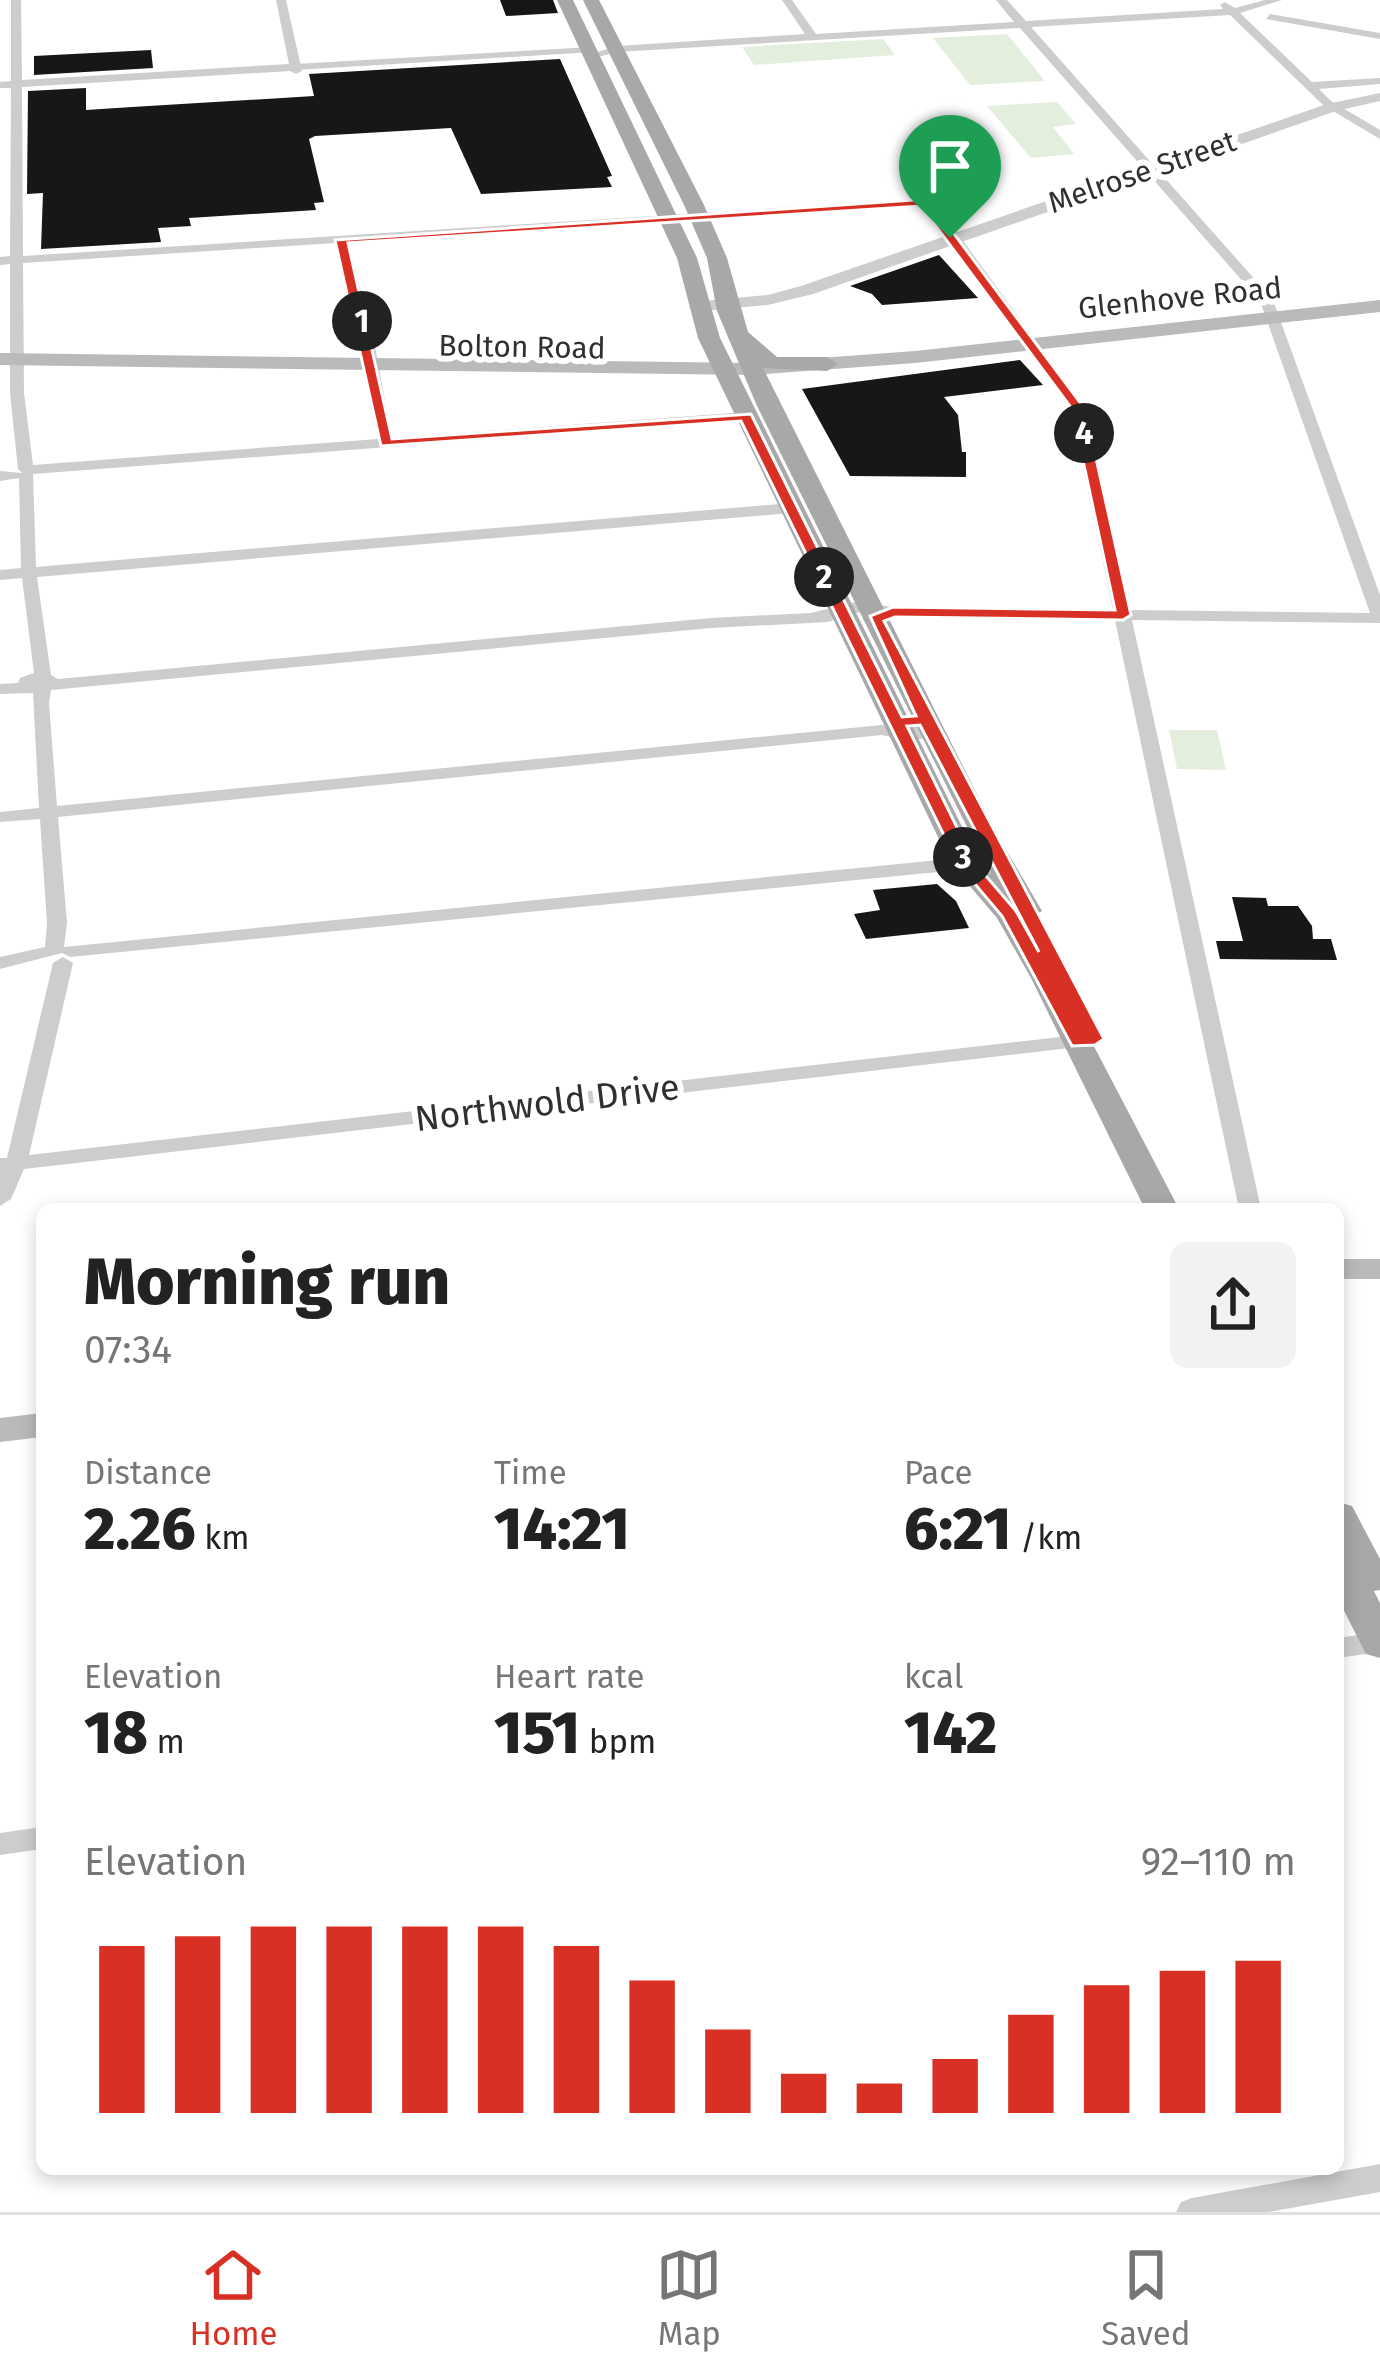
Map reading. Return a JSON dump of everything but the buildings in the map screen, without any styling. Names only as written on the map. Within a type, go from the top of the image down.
[{"type":"main road","points":[[565,0],[687,258],[698,306],[880,612],[908,728]]},
{"type":"main road","points":[[591,0],[718,259],[738,335],[746,416],[791,508],[833,614],[908,728],[1010,914],[1181,1203]]},
{"type":"main road","name":"Glenhove Road","points":[[740,374],[1380,306]]},
{"type":"main road","points":[[738,335],[772,364],[827,364]]},
{"type":"main road","points":[[952,353],[1017,355],[1047,366]]},
{"type":"main road","name":"Glenhove Road","points":[[740,374],[915,357]]},
{"type":"main road","name":"Bolton Road","points":[[9,372],[740,374]]},
{"type":"main road","points":[[1087,1040],[1159,1203]]},
{"type":"main road","points":[[1344,1269],[1380,1269]]},
{"type":"main road","points":[[0,1430],[36,1426]]},
{"type":"main road","points":[[1344,1528],[1380,1598]]},
{"type":"main road","points":[[1344,1571],[1380,1642]]},
{"type":"street","points":[[0,1199],[56,994],[59,956],[9,372],[18,260],[16,0]]},
{"type":"street","points":[[280,0],[296,69]]},
{"type":"street","points":[[787,0],[813,38]]},
{"type":"street","points":[[0,687],[833,614],[1380,618],[1274,318],[1257,288],[1001,0]]},
{"type":"street","points":[[1220,0],[1332,107],[1380,135]]},
{"type":"street","points":[[0,85],[1023,26],[1233,12],[1277,0]]},
{"type":"street","points":[[1270,17],[1380,36]]},
{"type":"street","points":[[0,52],[16,51]]},
{"type":"street","points":[[1309,86],[1380,81]]},
{"type":"street","name":"Melrose Street","points":[[698,306],[807,290],[1332,107],[1380,97]]},
{"type":"street","points":[[904,169],[1078,409],[1249,1203]]},
{"type":"street","points":[[0,261],[924,202]]},
{"type":"street","points":[[341,240],[386,443]]},
{"type":"street","points":[[18,473],[746,416]]},
{"type":"street","points":[[0,575],[791,508]]},
{"type":"street","points":[[0,817],[908,728]]},
{"type":"street","points":[[2,963],[982,862]]},
{"type":"street","name":"Northwold Drive","points":[[8,1164],[1087,1040]]},
{"type":"street","points":[[1344,1647],[1380,1642]]},
{"type":"street","points":[[0,1844],[36,1839]]},
{"type":"street","points":[[1192,2212],[1380,2178]]},
{"type":"green space","points":[[1007,34],[1045,81],[970,85],[933,38]]},
{"type":"green space","points":[[883,39],[895,55],[754,65],[742,47]]},
{"type":"green space","points":[[1057,102],[1076,124],[1053,127],[1074,154],[1031,158],[987,106]]},
{"type":"green space","points":[[1169,730],[1217,730],[1226,770],[1177,769]]},
{"type":"route","points":[[950,238],[924,202],[341,240],[366,335],[386,443],[746,416],[897,722],[926,719],[1095,1039],[1079,1042],[1010,914],[966,864],[897,722],[926,719],[876,619],[893,612],[1123,615],[1078,409],[950,238]]}]
